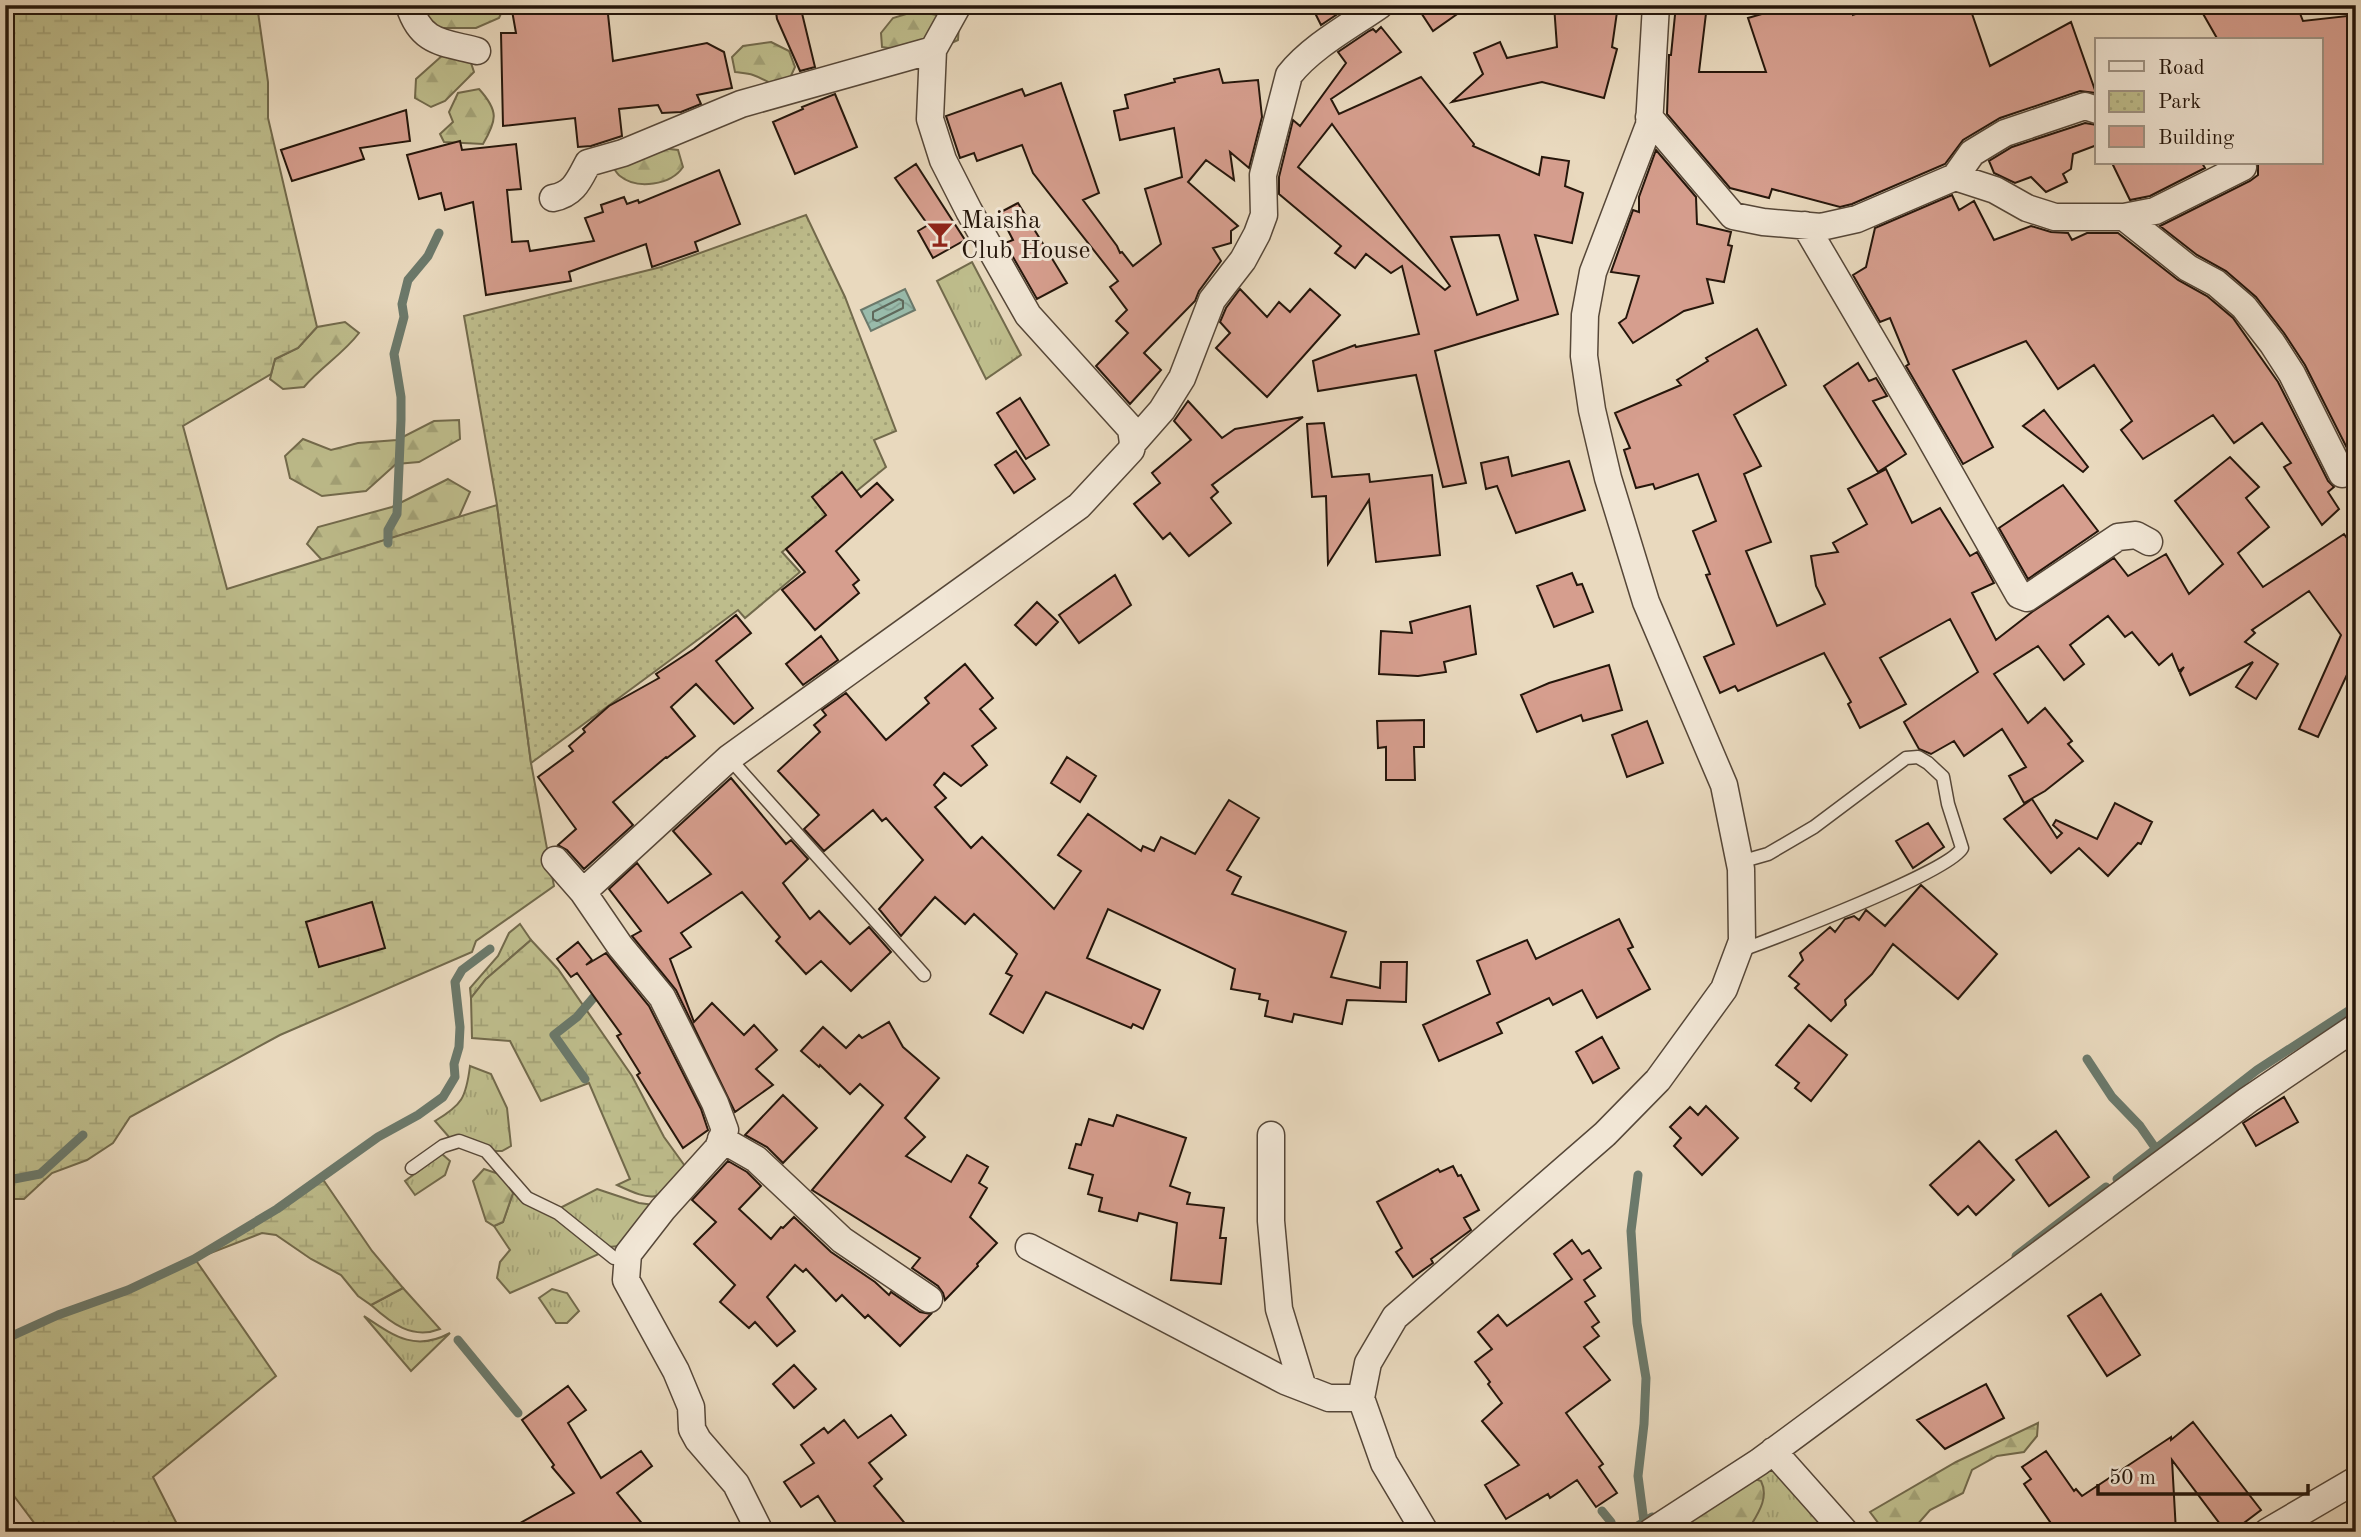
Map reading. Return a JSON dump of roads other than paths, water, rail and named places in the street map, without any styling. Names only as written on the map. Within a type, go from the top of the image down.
[{"type":"street","points":[[409,5],[413,18],[431,39],[477,51]]},
{"type":"street","points":[[958,5],[933,50],[930,119],[943,160],[1028,315],[1131,429],[1133,443]]},
{"type":"street","points":[[583,891],[729,758],[1079,506],[1127,455],[1133,443],[1162,410],[1182,377],[1212,300],[1243,260],[1257,234],[1264,215],[1263,175],[1289,75],[1296,66],[1328,41],[1380,5]]},
{"type":"street","points":[[1425,1532],[1384,1463],[1361,1398],[1368,1363],[1395,1317],[1605,1134],[1658,1080],[1724,989],[1742,941],[1740,862],[1724,785],[1646,602],[1608,478],[1592,410],[1584,356],[1585,315],[1593,272],[1649,117],[1656,5]]},
{"type":"street","points":[[553,198],[561,197],[575,188],[588,163],[623,153],[741,104],[933,50]]},
{"type":"street","points":[[1649,117],[1733,216],[1763,222],[1821,226],[1857,219],[1955,177],[1972,153],[2004,133],[2085,106],[2095,109]]},
{"type":"street","points":[[1955,177],[1995,190],[2027,208],[2055,217],[2124,217],[2155,211],[2243,167]]},
{"type":"street","points":[[2124,217],[2188,268],[2216,283],[2244,307],[2292,374],[2342,474]]},
{"type":"street","points":[[1805,225],[1940,454],[2019,595],[2027,598],[2118,537],[2136,536],[2149,541]]},
{"type":"street","points":[[555,860],[583,891],[620,946],[662,997],[715,1103],[725,1130],[718,1148],[663,1209],[628,1254],[626,1280],[676,1371],[691,1407],[692,1429],[698,1440],[736,1484],[760,1532]]},
{"type":"street","points":[[1651,1532],[1773,1451],[2248,1100],[2356,1027]]},
{"type":"street","points":[[1271,1135],[1271,1221],[1279,1309],[1303,1388]]},
{"type":"street","points":[[721,1139],[756,1159],[842,1240],[929,1299]]},
{"type":"street","points":[[1029,1247],[1285,1381],[1329,1398],[1361,1398]]},
{"type":"street","points":[[1773,1451],[1845,1532]]},
{"type":"street","points":[[2267,1532],[2356,1480]]},
{"type":"lane","points":[[1738,952],[1910,881],[1948,862],[1959,855],[1962,848],[1948,804],[1943,777],[1918,757],[1906,758],[1814,827],[1768,854],[1740,862]]},
{"type":"lane","points":[[729,758],[924,975]]},
{"type":"lane","points":[[412,1168],[443,1146],[459,1141],[486,1151],[527,1198],[558,1213],[614,1258]]},
{"type":"water","points":[[905,289],[915,310],[871,331],[861,310]]},
{"type":"waterway","points":[[388,543],[388,530],[397,514],[401,397],[394,354],[404,317],[402,304],[408,280],[428,256],[439,233]]},
{"type":"waterway","points":[[5,1339],[58,1315],[128,1290],[194,1259],[277,1209],[378,1137],[418,1115],[443,1097],[455,1077],[454,1064],[459,1047],[460,1027],[455,982],[462,970],[490,949]]},
{"type":"waterway","points":[[585,1079],[554,1035],[577,1017],[600,990]]},
{"type":"waterway","points":[[2117,1179],[2257,1070],[2356,1006]]},
{"type":"waterway","points":[[2087,1059],[2112,1097],[2140,1126],[2156,1149]]},
{"type":"waterway","points":[[5,1173],[14,1179],[40,1174],[83,1135]]},
{"type":"waterway","points":[[1638,1175],[1631,1231],[1637,1323],[1646,1378],[1638,1476],[1644,1522]]},
{"type":"waterway","points":[[2016,1256],[2106,1187]]},
{"type":"waterway","points":[[458,1340],[518,1413]]},
{"type":"waterway","points":[[1602,1511],[1611,1522],[1613,1532]]},
{"type":"waterway","points":[[1628,1532],[1652,1517]]},
{"type":"place","name":"Maisha Club House","points":[[940,234]]}]
